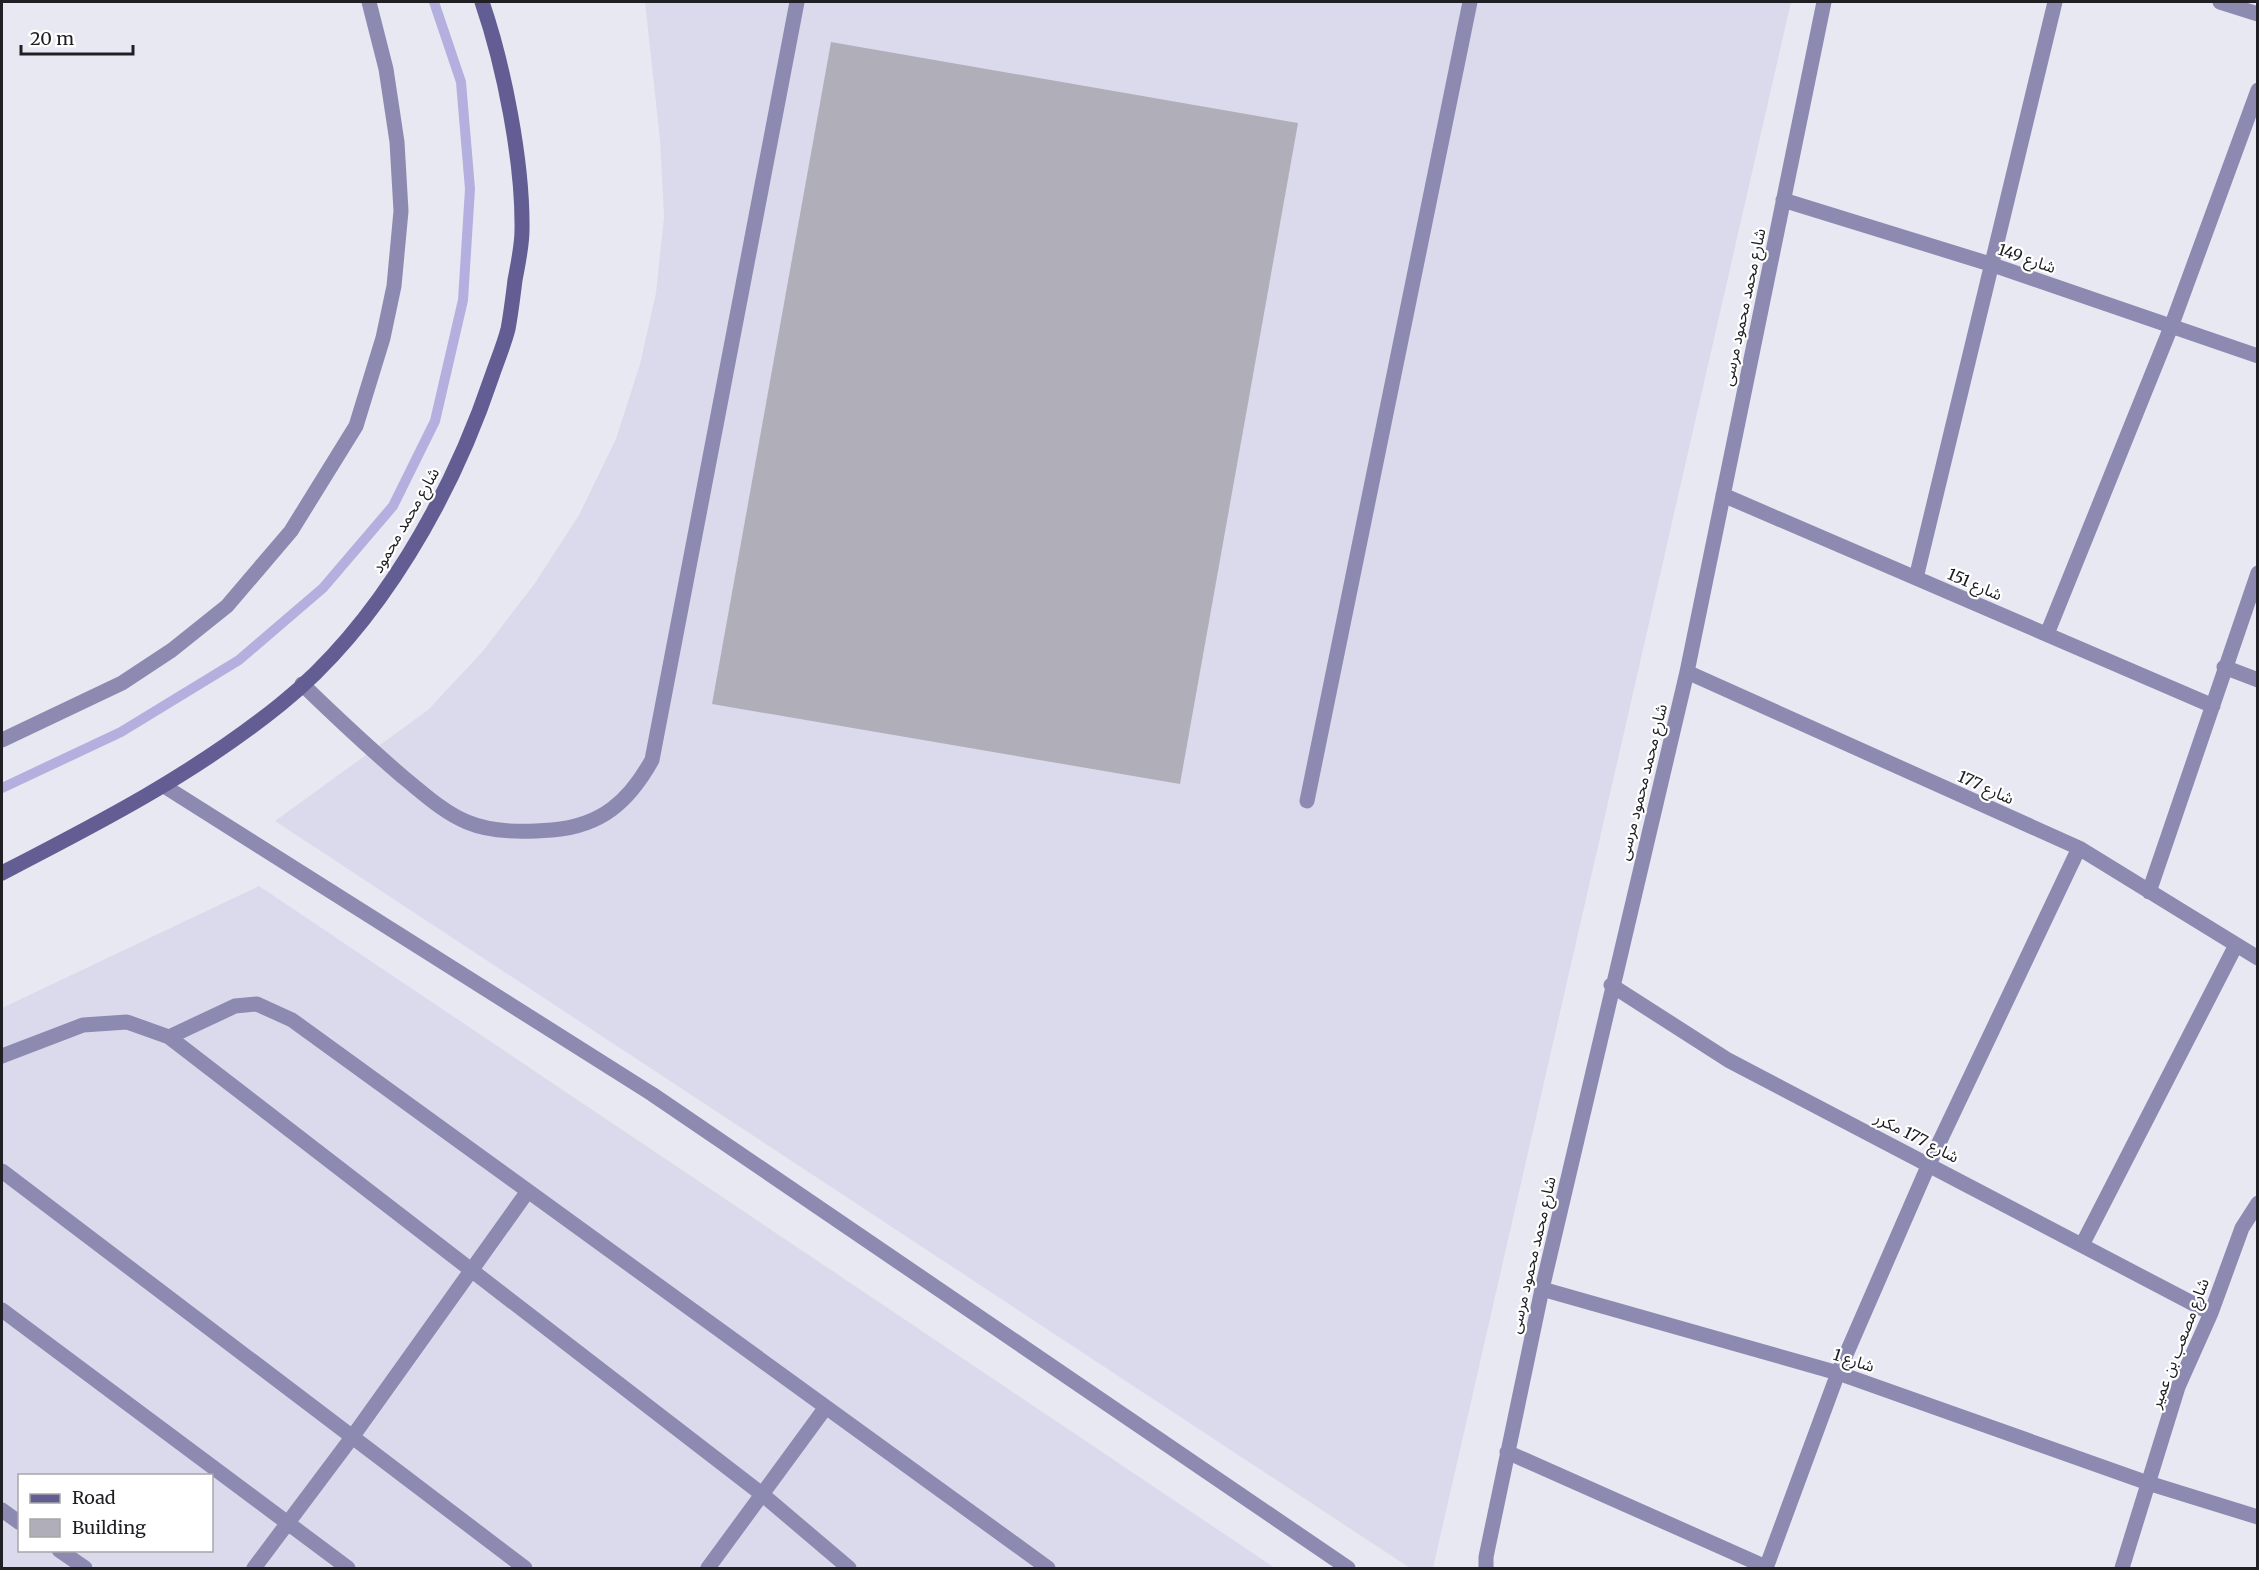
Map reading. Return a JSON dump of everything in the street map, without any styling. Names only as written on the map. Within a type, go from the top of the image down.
[{"type":"street","points":[[2,740],[122,684],[172,650],[227,606],[291,531],[356,426],[383,338],[394,286],[401,211],[397,142],[386,69],[369,2]]},
{"type":"street","name":"شارع محمد محمود","points":[[2,873],[114,816],[164,786],[263,717],[302,684],[342,646],[397,573],[457,465],[484,399],[507,330],[522,232],[517,167],[504,77],[482,2]]},
{"type":"street","points":[[302,684],[434,803],[467,822],[518,832],[563,829],[593,821],[621,804],[640,782],[652,760],[797,2]]},
{"type":"street","points":[[1306,801],[1470,2]]},
{"type":"street","name":"شارع محمد محمود مرسى","points":[[1486,1569],[1486,1557],[1507,1452],[1542,1289],[1611,985],[1687,672],[1824,2]]},
{"type":"street","points":[[1916,578],[2055,2]]},
{"type":"street","points":[[2220,2],[2258,14]]},
{"type":"street","points":[[2047,634],[2171,327],[2258,90]]},
{"type":"street","name":"شارع 149","points":[[1783,200],[1990,264],[2258,356]]},
{"type":"street","name":"شارع 151","points":[[1723,495],[2213,706]]},
{"type":"street","points":[[2149,892],[2258,573]]},
{"type":"street","points":[[2224,667],[2258,680]]},
{"type":"street","name":"شارع 177","points":[[1687,672],[2079,848],[2258,958]]},
{"type":"street","points":[[164,786],[652,1094],[1348,1569]]},
{"type":"street","points":[[1507,1452],[1766,1568],[1838,1373],[1929,1164],[2079,848]]},
{"type":"street","points":[[2082,1245],[2236,945]]},
{"type":"street","name":"شارع 177 مكرر","points":[[1611,985],[1728,1060],[2211,1313]]},
{"type":"street","points":[[169,1036],[235,1006],[257,1004],[292,1020],[1048,1569]]},
{"type":"street","points":[[2,1056],[83,1025],[127,1022],[169,1036],[763,1496],[849,1569]]},
{"type":"street","points":[[2,1171],[525,1569]]},
{"type":"street","points":[[254,1569],[353,1436],[528,1191]]},
{"type":"street","name":"شارع مصعب بن عمير","points":[[2122,1569],[2178,1387],[2211,1313],[2242,1228],[2258,1203]]},
{"type":"street","name":"شارع 1","points":[[1542,1289],[1838,1373],[2148,1483],[2258,1517]]},
{"type":"street","points":[[2,1310],[348,1569]]},
{"type":"street","points":[[708,1569],[826,1407]]},
{"type":"street","points":[[2,1510],[18,1522]]},
{"type":"street","points":[[60,1552],[85,1569]]},
{"type":"shaded area","points":[[645,2],[1791,2],[1433,1568],[1410,1568],[275,821],[428,710],[483,651],[535,583],[579,515],[616,439],[640,364],[656,293],[664,217],[660,140]]},
{"type":"shaded area","points":[[259,886],[1275,1568],[2,1568],[2,1008]]},
{"type":"building","points":[[831,42],[1298,123],[1180,784],[712,704]]},
{"type":"waterway","points":[[2,788],[121,732],[239,660],[323,588],[393,506],[435,421],[463,300],[470,189],[461,82],[434,2]]}]
